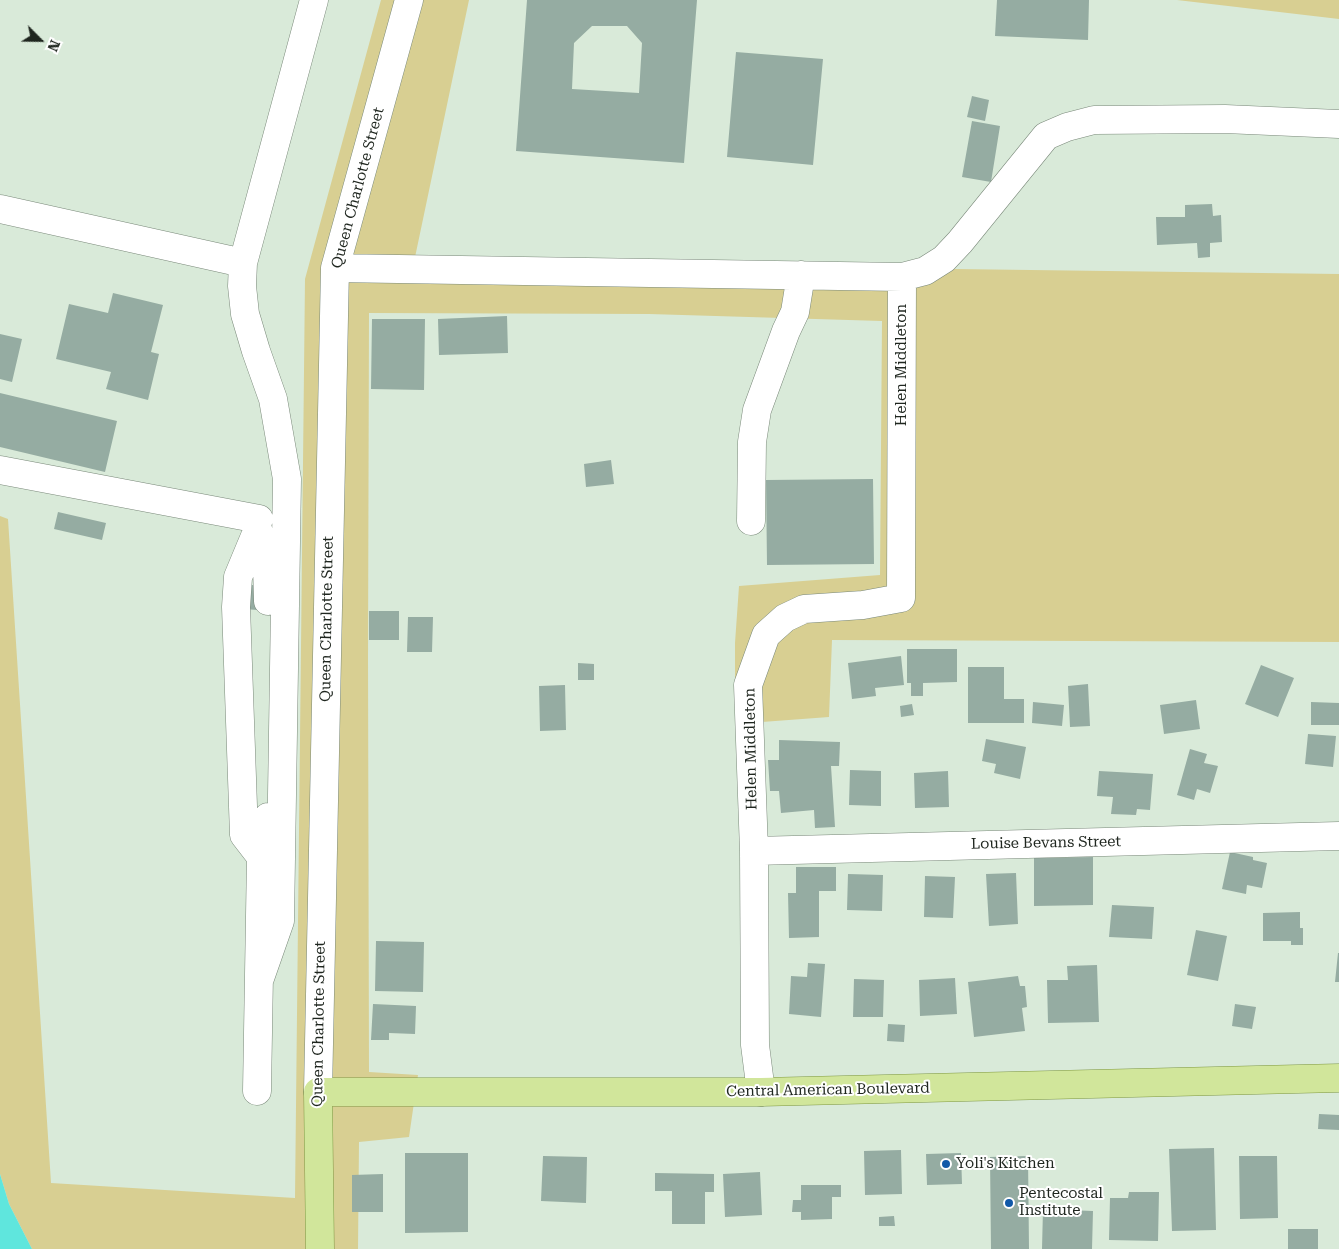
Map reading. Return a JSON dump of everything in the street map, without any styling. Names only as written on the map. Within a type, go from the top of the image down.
[{"type":"main road","name":"Central American Boulevard","points":[[318,1092],[761,1092],[1339,1078]]},
{"type":"main road","name":"Queen Charlotte Street","points":[[318,1092],[320,1249]]},
{"type":"street","points":[[259,981],[280,921],[287,478],[274,399],[245,314],[242,286],[243,263],[314,0]]},
{"type":"street","name":"Queen Charlotte Street","points":[[318,1092],[334,268],[409,0]]},
{"type":"street","points":[[334,268],[902,277],[925,270],[944,259],[1046,136],[1067,127],[1094,120],[1225,119],[1339,124]]},
{"type":"street","points":[[0,208],[243,263]]},
{"type":"street","points":[[751,521],[752,442],[757,410],[794,312],[801,275]]},
{"type":"street","name":"Helen Middleton","points":[[761,1092],[755,1045],[754,851],[748,685],[766,635],[785,618],[804,609],[863,606],[900,598],[902,277]]},
{"type":"street","points":[[0,470],[259,519]]},
{"type":"street","points":[[258,1092],[261,857],[268,834],[269,609],[267,566],[258,529],[238,577],[236,607],[244,835],[261,857]]},
{"type":"street","name":"Louise Bevans Street","points":[[754,851],[1339,836]]},
{"type":"shaded area","points":[[381,0],[469,0],[414,262],[1339,274],[1339,642],[832,640],[829,717],[735,724],[735,643],[739,586],[880,575],[882,321],[649,314],[369,313],[369,1072],[418,1075],[409,1137],[359,1142],[358,1249],[32,1249],[9,1204],[0,1174],[0,516],[8,519],[51,1183],[295,1198],[305,279]]},
{"type":"shaded area","points":[[1177,0],[1339,0],[1339,19]]},
{"type":"water","points":[[0,1174],[9,1204],[32,1249],[0,1249]]},
{"type":"building","points":[[527,0],[697,0],[684,163],[516,151]],"holes":[[[592,26],[627,26],[642,43],[639,93],[572,89],[574,43]]]},
{"type":"building","points":[[997,0],[1089,0],[1088,40],[995,36]]},
{"type":"building","points":[[736,52],[823,59],[813,165],[727,157]]},
{"type":"building","points":[[972,96],[989,100],[985,121],[967,117]]},
{"type":"building","points":[[972,121],[1000,126],[991,182],[962,177]]},
{"type":"building","points":[[1212,204],[1213,216],[1221,215],[1222,242],[1210,243],[1210,257],[1198,258],[1197,243],[1157,245],[1156,217],[1185,217],[1185,205]]},
{"type":"building","points":[[113,293],[163,305],[151,352],[159,354],[148,400],[106,389],[111,372],[56,359],[69,304],[108,313]]},
{"type":"building","points":[[507,316],[508,353],[439,355],[438,319]]},
{"type":"building","points":[[372,319],[425,319],[424,390],[371,389]]},
{"type":"building","points":[[0,334],[22,339],[12,382],[0,379]]},
{"type":"building","points":[[0,393],[117,421],[105,472],[0,447]]},
{"type":"building","points":[[611,460],[614,484],[586,487],[584,464]]},
{"type":"building","points":[[873,479],[874,564],[767,565],[766,480]]},
{"type":"building","points":[[58,512],[106,523],[102,540],[54,529]]},
{"type":"building","points":[[245,584],[260,586],[258,610],[243,609]]},
{"type":"building","points":[[369,611],[399,611],[399,640],[369,640]]},
{"type":"building","points":[[408,617],[433,617],[432,652],[407,652]]},
{"type":"building","points":[[907,649],[957,649],[957,682],[923,683],[923,696],[911,696],[911,683],[907,683]]},
{"type":"building","points":[[901,656],[904,685],[875,688],[876,696],[852,699],[848,663]]},
{"type":"building","points":[[578,663],[594,664],[594,680],[578,680]]},
{"type":"building","points":[[1261,665],[1294,678],[1278,717],[1245,704]]},
{"type":"building","points":[[968,667],[1004,667],[1004,699],[1024,699],[1024,723],[968,723]]},
{"type":"building","points":[[1088,684],[1090,726],[1070,727],[1068,686]]},
{"type":"building","points":[[565,685],[566,730],[540,731],[539,686]]},
{"type":"building","points":[[1196,700],[1200,729],[1164,734],[1160,705]]},
{"type":"building","points":[[1033,702],[1064,705],[1062,726],[1032,723]]},
{"type":"building","points":[[1311,702],[1339,703],[1339,725],[1311,725]]},
{"type":"building","points":[[912,704],[914,715],[901,717],[900,706]]},
{"type":"building","points":[[1308,734],[1336,736],[1333,767],[1305,764]]},
{"type":"building","points":[[986,739],[1026,747],[1020,779],[994,773],[996,764],[982,761]]},
{"type":"building","points":[[779,740],[840,742],[839,766],[831,766],[835,827],[815,828],[814,810],[781,813],[779,791],[770,791],[768,760],[779,760]]},
{"type":"building","points":[[1190,749],[1207,754],[1204,763],[1218,766],[1210,793],[1197,789],[1194,800],[1177,795]]},
{"type":"building","points":[[850,770],[881,771],[881,806],[849,805]]},
{"type":"building","points":[[948,771],[949,807],[915,808],[914,773]]},
{"type":"building","points":[[1099,771],[1153,774],[1150,810],[1137,809],[1136,815],[1111,814],[1113,797],[1097,796]]},
{"type":"building","points":[[1230,852],[1253,857],[1253,860],[1267,863],[1262,888],[1247,885],[1246,894],[1222,889]]},
{"type":"building","points":[[1093,857],[1093,905],[1034,906],[1034,858]]},
{"type":"building","points":[[796,867],[836,867],[836,891],[819,891],[819,937],[789,938],[788,893],[796,893]]},
{"type":"building","points":[[1016,873],[1018,924],[989,926],[986,874]]},
{"type":"building","points":[[848,874],[883,875],[882,911],[847,910]]},
{"type":"building","points":[[925,876],[955,877],[953,918],[924,917]]},
{"type":"building","points":[[1112,905],[1154,907],[1152,939],[1109,937]]},
{"type":"building","points":[[1300,912],[1300,928],[1303,928],[1303,945],[1291,945],[1291,941],[1263,941],[1263,913]]},
{"type":"building","points":[[1196,930],[1227,936],[1218,981],[1187,975]]},
{"type":"building","points":[[376,941],[424,942],[423,992],[375,991]]},
{"type":"building","points":[[1338,953],[1339,982],[1335,982]]},
{"type":"building","points":[[808,963],[825,964],[821,1017],[789,1014],[791,976],[807,977]]},
{"type":"building","points":[[1097,965],[1099,1022],[1048,1023],[1047,980],[1068,980],[1067,966]]},
{"type":"building","points":[[1018,976],[1020,986],[1025,986],[1027,1007],[1022,1008],[1025,1031],[974,1037],[968,982]]},
{"type":"building","points":[[955,978],[957,1014],[920,1016],[919,980]]},
{"type":"building","points":[[854,979],[884,980],[883,1017],[853,1017]]},
{"type":"building","points":[[373,1004],[416,1006],[415,1034],[389,1033],[389,1040],[371,1040]]},
{"type":"building","points":[[1235,1004],[1256,1007],[1252,1029],[1232,1026]]},
{"type":"building","points":[[888,1024],[905,1025],[904,1042],[887,1041]]},
{"type":"building","points":[[1319,1114],[1339,1115],[1339,1130],[1318,1129]]},
{"type":"building","points":[[1214,1148],[1216,1230],[1172,1231],[1169,1149]]},
{"type":"building","points":[[901,1150],[902,1194],[865,1195],[864,1151]]},
{"type":"building","points":[[405,1153],[468,1153],[468,1232],[405,1233]]},
{"type":"building","points":[[961,1153],[962,1184],[927,1185],[926,1154]]},
{"type":"building","points":[[543,1156],[587,1157],[586,1203],[541,1201]]},
{"type":"building","name":"Pentecostal Institute","points":[[1028,1156],[1029,1249],[991,1249],[990,1157]]},
{"type":"building","points":[[1239,1156],[1277,1156],[1278,1218],[1240,1219]]},
{"type":"building","points":[[760,1172],[762,1215],[725,1217],[723,1174]]},
{"type":"building","points":[[655,1173],[714,1174],[714,1192],[705,1192],[705,1224],[672,1224],[672,1191],[655,1191]]},
{"type":"building","points":[[383,1174],[383,1212],[352,1212],[352,1175]]},
{"type":"building","points":[[801,1185],[841,1185],[841,1197],[832,1197],[832,1219],[801,1220],[801,1212],[792,1212],[793,1200],[801,1200]]},
{"type":"building","points":[[1129,1192],[1159,1192],[1158,1241],[1109,1240],[1110,1198],[1128,1198]]},
{"type":"building","points":[[1043,1209],[1093,1211],[1092,1249],[1042,1249]]},
{"type":"building","points":[[894,1216],[895,1226],[879,1226],[879,1217]]},
{"type":"building","points":[[1288,1229],[1318,1229],[1318,1249],[1288,1249]]},
{"type":"place","name":"Yoli's Kitchen","points":[[946,1164]]},
{"type":"place","name":"Pentecostal Institute","points":[[1009,1203]]}]
